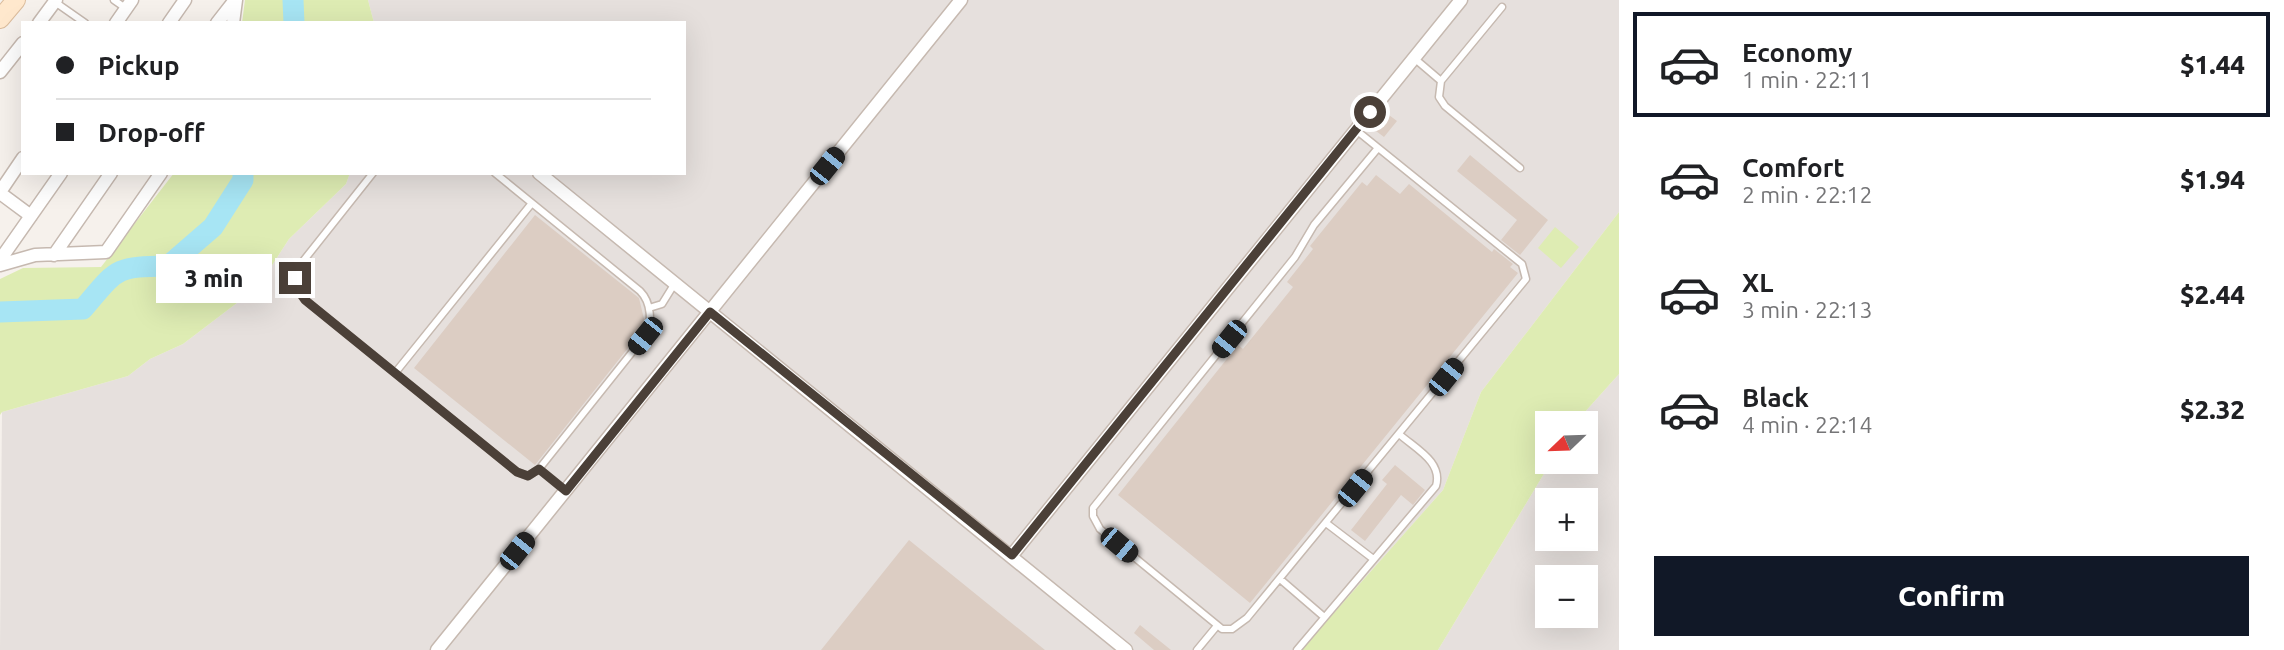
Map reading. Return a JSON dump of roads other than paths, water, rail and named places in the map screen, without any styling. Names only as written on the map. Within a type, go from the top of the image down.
[{"type":"street","points":[[0,19],[16,0]]},
{"type":"street","points":[[170,21],[185,0]]},
{"type":"street","points":[[219,21],[236,0]]},
{"type":"street","points":[[233,21],[236,0]]},
{"type":"street","points":[[437,650],[961,0]]},
{"type":"street","points":[[1012,555],[1461,0]]},
{"type":"street","points":[[40,21],[56,1]]},
{"type":"street","points":[[117,21],[128,4]]},
{"type":"street","points":[[0,72],[21,46]]},
{"type":"street","points":[[21,161],[0,192],[31,216]]},
{"type":"street","points":[[60,175],[31,216],[4,244],[0,262],[35,255],[106,252],[160,175]]},
{"type":"street","points":[[54,255],[110,175]]},
{"type":"street","points":[[541,175],[1126,650]]},
{"type":"lane","points":[[114,0],[128,4]]},
{"type":"lane","points":[[56,1],[82,21]]},
{"type":"lane","points":[[1502,7],[1441,81],[1439,97],[1445,106],[1520,168]]},
{"type":"lane","points":[[1414,58],[1441,81]]},
{"type":"lane","points":[[1356,130],[1521,264],[1527,274],[1524,283],[1241,624],[1227,630],[1216,627],[1100,529],[1093,516],[1093,508],[1295,257],[1314,225],[1378,148]]},
{"type":"lane","points":[[371,175],[300,265],[295,282],[305,300],[517,472],[528,476],[539,469],[645,336],[649,327],[649,308],[643,293],[497,175]]},
{"type":"lane","points":[[395,373],[532,203]]},
{"type":"lane","points":[[649,308],[662,304],[675,283]]},
{"type":"lane","points":[[1297,650],[1372,558],[1435,488],[1439,476],[1436,466],[1399,435]]},
{"type":"lane","points":[[539,469],[566,491]]},
{"type":"lane","points":[[1326,523],[1372,558]]},
{"type":"lane","points":[[1280,579],[1323,616]]},
{"type":"lane","points":[[1197,650],[1216,627]]},
{"type":"waterway","points":[[293,0],[294,21]]},
{"type":"waterway","points":[[0,312],[83,309],[118,272],[137,267],[168,266],[213,227],[243,180],[243,175]]}]
